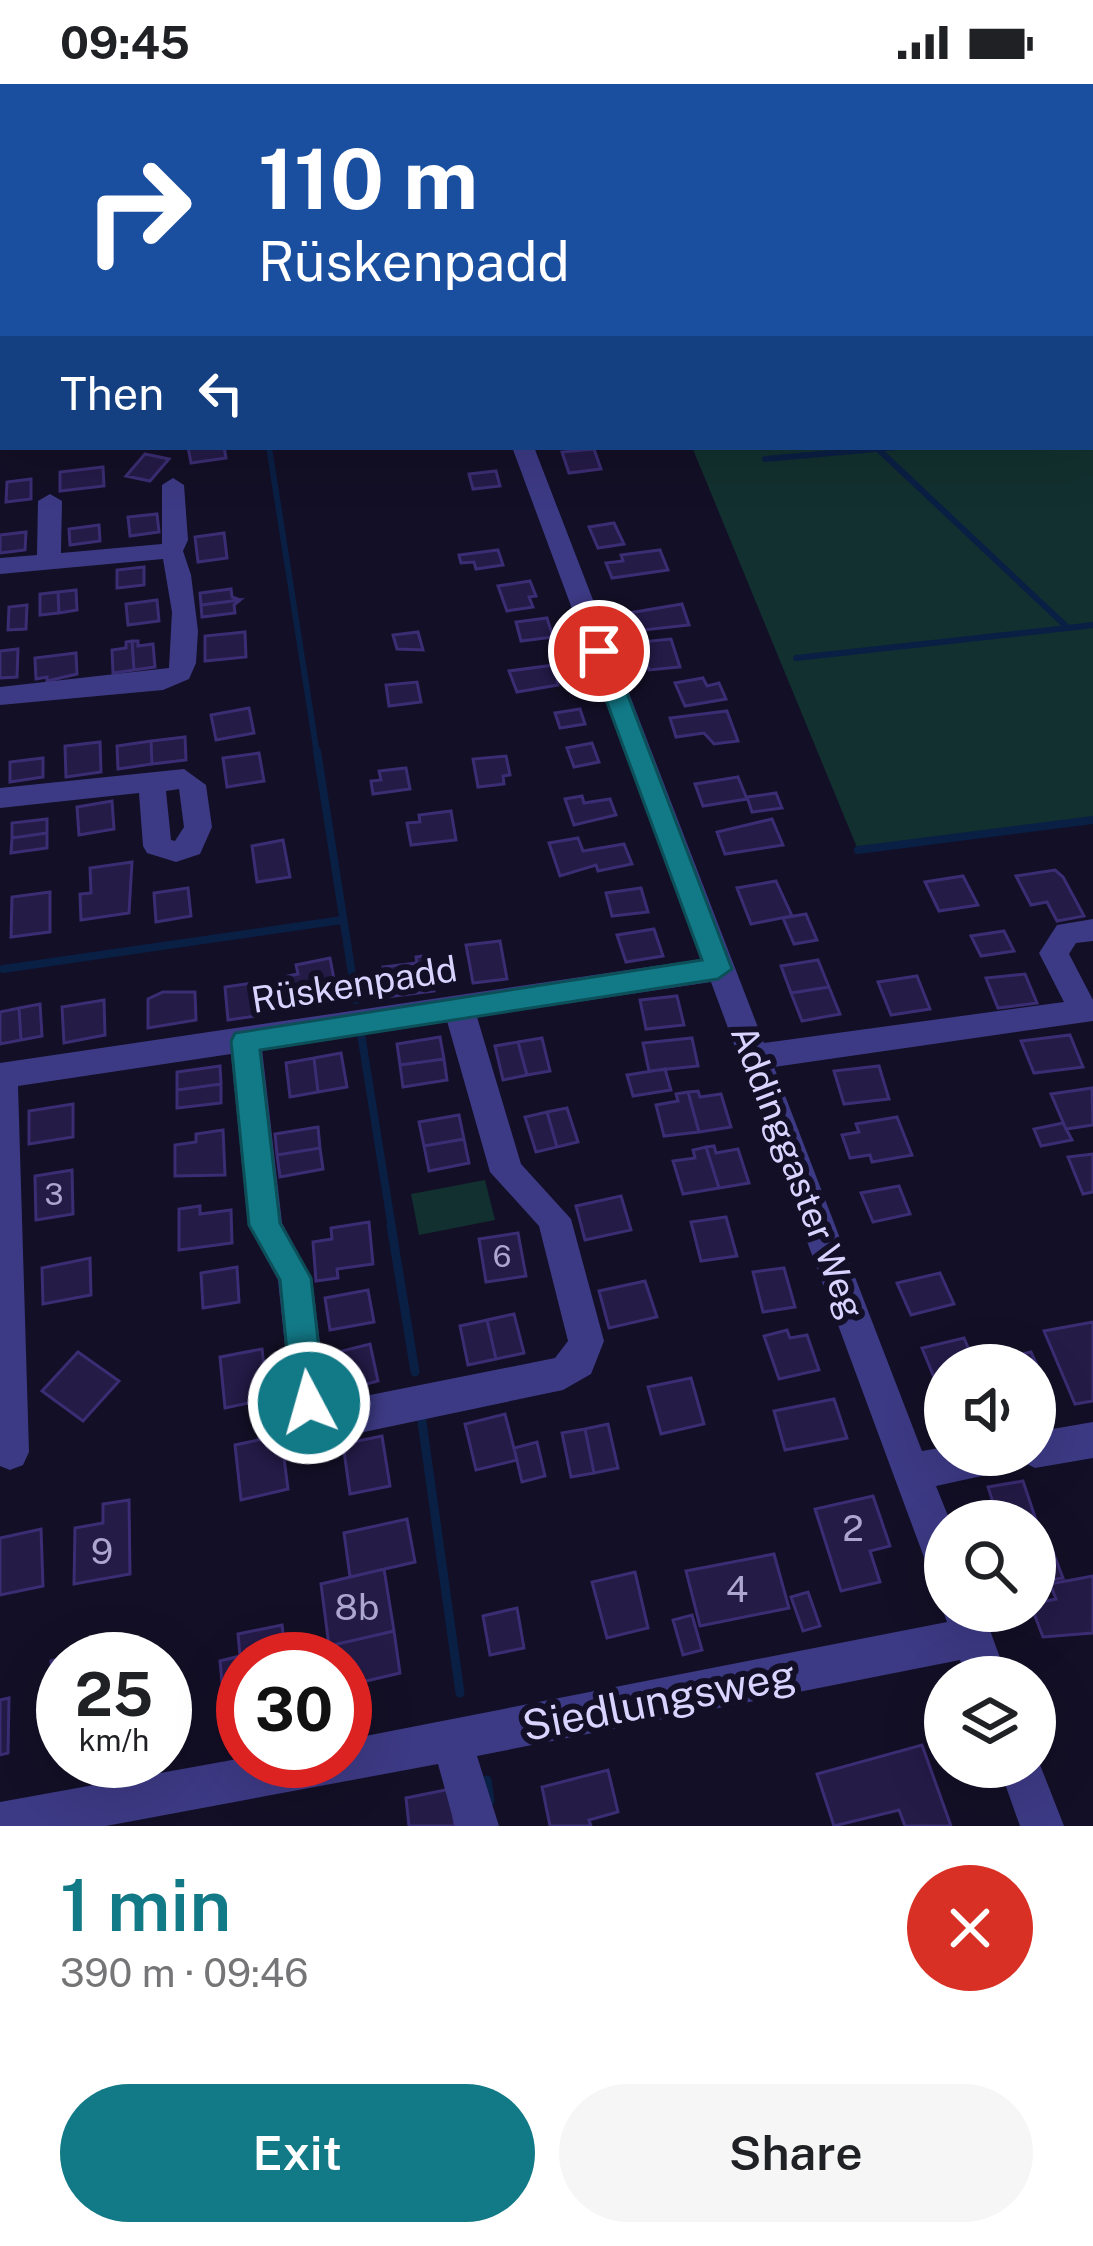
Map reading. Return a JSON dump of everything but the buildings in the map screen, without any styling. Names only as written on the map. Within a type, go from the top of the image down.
[{"type":"street","name":"Addinggaster Weg","points":[[524,450],[924,1500]]},
{"type":"street","points":[[171,551],[176,540],[173,485]]},
{"type":"street","points":[[49,563],[50,501]]},
{"type":"street","points":[[0,566],[171,551]]},
{"type":"street","points":[[0,696],[163,681],[180,673],[186,658],[179,565],[171,551]]},
{"type":"street","points":[[0,798],[137,781],[152,785]]},
{"type":"street","points":[[753,1057],[1088,1021],[1054,953],[1067,933],[1093,930]]},
{"type":"street","name":"Rüskenpadd","points":[[1,1074],[718,969]]},
{"type":"street","points":[[245,1041],[265,1225],[295,1278],[309,1403],[345,1418],[563,1373],[578,1362],[586,1341],[554,1219],[507,1172],[458,1005]]},
{"type":"street","points":[[1,1074],[10,1452]]},
{"type":"street","points":[[1056,1446],[1093,1440]]},
{"type":"street","points":[[914,1471],[924,1469]]},
{"type":"street","name":"Siedlungsweg","points":[[372,1756],[932,1632]]},
{"type":"street","points":[[452,1741],[477,1826]]},
{"type":"street","name":"Siedlungsweg","points":[[0,1824],[156,1811],[242,1788]]},
{"type":"street","points":[[1028,1788],[1042,1826]]},
{"type":"green space","points":[[693,450],[1093,450],[1093,820],[858,850]]},
{"type":"green space","points":[[485,1180],[495,1220],[419,1235],[411,1194]]},
{"type":"waterway","points":[[269,450],[317,754]]},
{"type":"waterway","points":[[765,459],[865,450]]},
{"type":"waterway","points":[[879,450],[1068,628]]},
{"type":"waterway","points":[[1068,628],[1093,625]]},
{"type":"waterway","points":[[796,658],[1068,628]]},
{"type":"waterway","points":[[317,751],[356,1000]]},
{"type":"waterway","points":[[858,850],[1093,820]]},
{"type":"waterway","points":[[3,969],[342,920]]},
{"type":"waterway","points":[[361,1034],[392,1228]]},
{"type":"waterway","points":[[391,1225],[415,1372]]},
{"type":"waterway","points":[[421,1415],[460,1693]]},
{"type":"waterway","points":[[487,1780],[490,1801]]},
{"type":"route","points":[[309,1403],[295,1278],[265,1225],[245,1041],[718,969],[599,651]]}]
